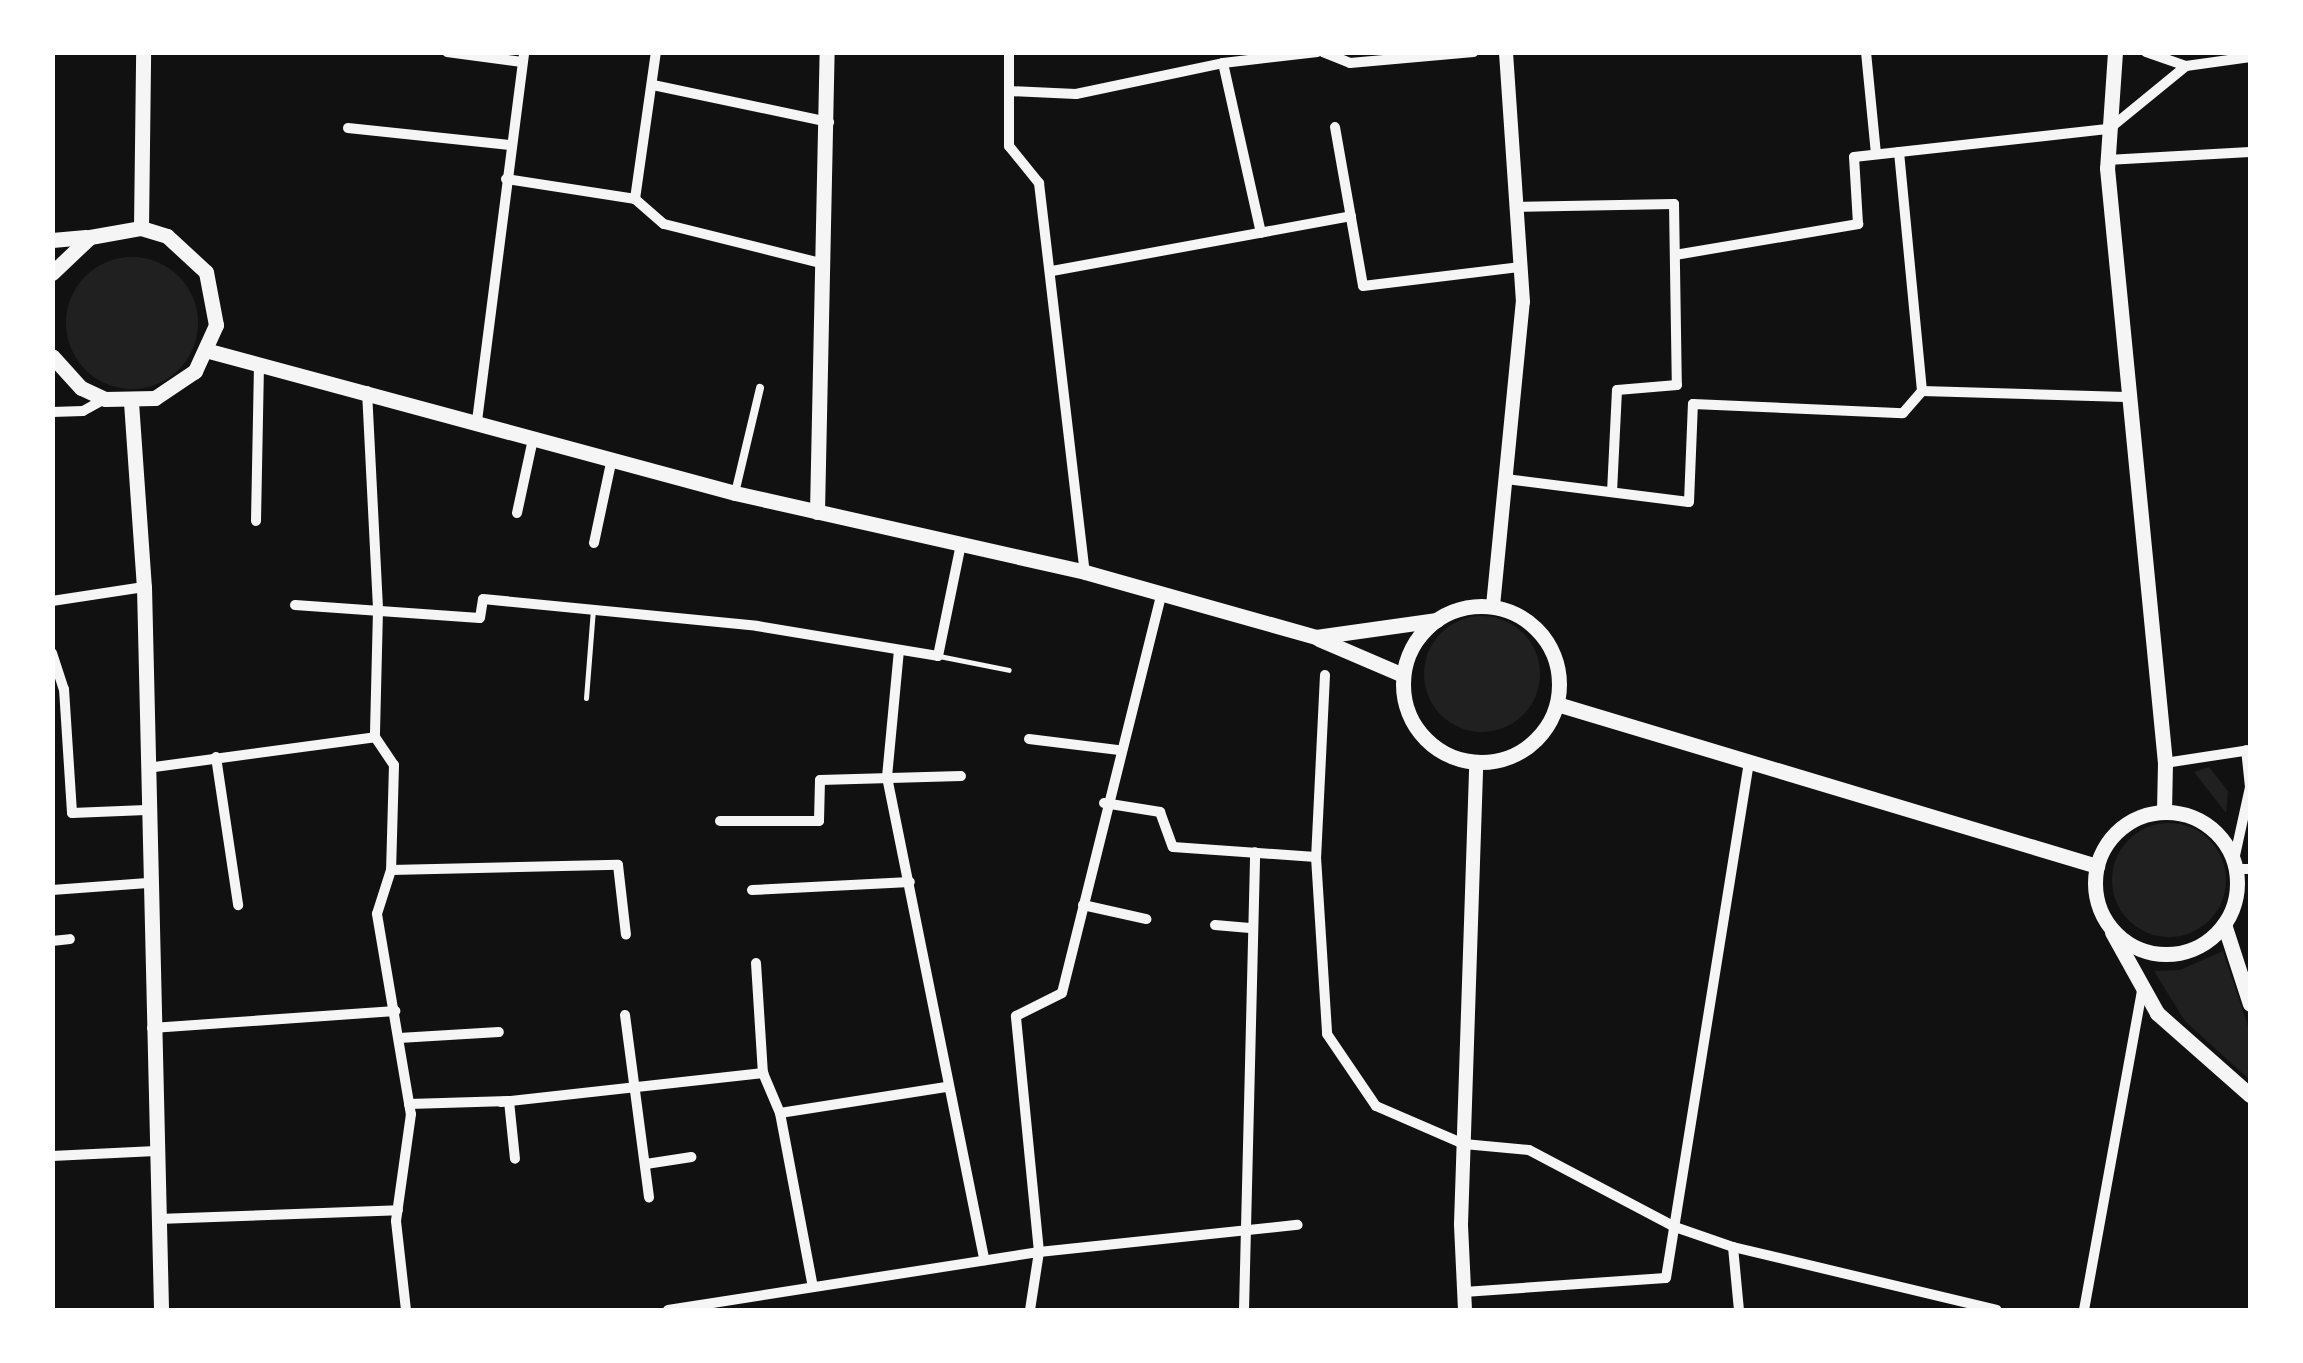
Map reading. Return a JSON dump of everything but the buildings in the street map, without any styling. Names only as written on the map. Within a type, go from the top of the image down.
[{"type":"main road","points":[[141,228],[143,52]]},
{"type":"main road","points":[[817,512],[830,122],[827,52]]},
{"type":"main road","points":[[2116,52],[2108,160],[2126,397],[2165,763],[2164,812]]},
{"type":"main road","points":[[52,240],[141,228],[178,244],[206,272],[215,298],[209,350],[177,388],[131,402],[105,399],[81,388],[52,356]]},
{"type":"main road","points":[[52,273],[90,236]]},
{"type":"main road","points":[[209,350],[735,494],[960,549],[1085,572],[1316,637],[1403,675]]},
{"type":"main road","points":[[131,402],[144,586],[146,810],[161,1310]]},
{"type":"main road","points":[[1316,637],[1437,620],[1468,607],[1494,606],[1528,623],[1553,652],[1557,704],[1527,748],[1476,762],[1452,757],[1413,724],[1403,675],[1410,651],[1437,620]]},
{"type":"main road","points":[[1557,704],[2096,866]]},
{"type":"main road","points":[[2108,924],[2143,950],[2165,954],[2188,950],[2224,924],[2234,904],[2240,866],[2214,830],[2164,812],[2121,828],[2096,866],[2097,896],[2108,924],[2142,991],[2167,1023],[2250,1095]]},
{"type":"main road","points":[[2224,924],[2250,1004]]},
{"type":"street","points":[[447,52],[523,57],[477,421]]},
{"type":"street","points":[[635,199],[656,52]]},
{"type":"street","points":[[1009,52],[1009,146],[1038,183],[1052,271],[1085,572]]},
{"type":"street","points":[[1009,90],[1076,94],[1223,62],[1320,52],[1350,63],[1474,52]]},
{"type":"street","points":[[1494,606],[1521,267],[1506,52]]},
{"type":"street","points":[[1866,52],[1876,154]]},
{"type":"street","points":[[2146,52],[2186,66],[2250,58]]},
{"type":"street","points":[[1223,62],[1261,232]]},
{"type":"street","points":[[1675,255],[1858,224],[1854,157],[2109,129],[2186,66]]},
{"type":"street","points":[[653,85],[830,122]]},
{"type":"street","points":[[1335,127],[1363,286],[1521,267]]},
{"type":"street","points":[[348,128],[510,145]]},
{"type":"street","points":[[1693,404],[1903,414],[1922,392],[1898,152]]},
{"type":"street","points":[[2108,160],[2250,152]]},
{"type":"street","points":[[506,178],[635,199],[664,224],[826,264]]},
{"type":"street","points":[[1506,478],[1689,502],[1693,404],[1677,385],[1674,204],[1516,208]]},
{"type":"street","points":[[1052,271],[1350,216]]},
{"type":"street","points":[[256,521],[260,363]]},
{"type":"street","points":[[1612,492],[1617,390],[1677,385]]},
{"type":"street","points":[[735,494],[760,388]]},
{"type":"street","points":[[367,392],[378,610],[376,737],[394,765],[392,870],[377,914],[409,1104],[398,1210],[406,1310]]},
{"type":"street","points":[[1922,392],[2126,397]]},
{"type":"street","points":[[52,412],[83,410],[105,399]]},
{"type":"street","points":[[518,514],[533,439]]},
{"type":"street","points":[[594,543],[612,458]]},
{"type":"street","points":[[295,605],[480,618],[483,600],[758,626],[938,656],[960,549]]},
{"type":"street","points":[[52,602],[144,586]]},
{"type":"street","points":[[1030,1310],[1039,1252],[1016,1016],[1062,993],[1104,804],[1162,595]]},
{"type":"street","points":[[898,650],[886,777],[984,1260]]},
{"type":"street","points":[[52,654],[64,689],[72,813],[146,810]]},
{"type":"street","points":[[1325,676],[1316,857],[1328,1034],[1376,1106],[1464,1144],[1529,1150],[1675,1227],[1734,1247],[1997,1310]]},
{"type":"street","points":[[146,768],[376,737]]},
{"type":"street","points":[[1028,739],[1119,750]]},
{"type":"street","points":[[2165,763],[2248,750],[2250,787],[2240,866]]},
{"type":"street","points":[[216,758],[238,906]]},
{"type":"street","points":[[1465,1310],[1464,1144],[1476,762]]},
{"type":"street","points":[[1464,1292],[1666,1278],[1749,762]]},
{"type":"street","points":[[720,821],[819,822],[820,780],[961,776]]},
{"type":"street","points":[[1104,804],[1160,812],[1173,847],[1316,857]]},
{"type":"street","points":[[1244,1310],[1242,1232],[1255,852]]},
{"type":"street","points":[[392,870],[618,865],[626,935]]},
{"type":"street","points":[[752,890],[910,882]]},
{"type":"street","points":[[52,890],[148,883]]},
{"type":"street","points":[[1084,905],[1146,919]]},
{"type":"street","points":[[1215,925],[1253,928]]},
{"type":"street","points":[[52,941],[70,940]]},
{"type":"street","points":[[756,963],[763,1073],[780,1113],[812,1287]]},
{"type":"street","points":[[2084,1310],[2142,991]]},
{"type":"street","points":[[152,1028],[395,1011]]},
{"type":"street","points":[[625,1015],[649,1197]]},
{"type":"street","points":[[398,1038],[499,1032]]},
{"type":"street","points":[[409,1104],[501,1102],[763,1073]]},
{"type":"street","points":[[780,1113],[946,1087]]},
{"type":"street","points":[[501,1102],[509,1101],[515,1159]]},
{"type":"street","points":[[52,1156],[156,1151]]},
{"type":"street","points":[[646,1164],[691,1157]]},
{"type":"street","points":[[158,1219],[398,1210]]},
{"type":"street","points":[[668,1310],[1039,1252],[1298,1226]]},
{"type":"street","points":[[1734,1247],[1739,1310]]},
{"type":"street","points":[[749,1298],[751,1310]]},
{"type":"lane","points":[[586,698],[593,610]]},
{"type":"lane","points":[[938,656],[1009,670]]},
{"type":"shaded area","points":[[132,257],[157,262],[178,277],[193,298],[198,323],[193,348],[178,369],[157,384],[132,389],[107,384],[86,369],[71,348],[66,323],[71,298],[86,277],[107,262]]},
{"type":"shaded area","points":[[1482,616],[1504,620],[1523,633],[1536,652],[1540,674],[1536,696],[1523,715],[1504,728],[1482,732],[1460,728],[1441,715],[1428,696],[1424,674],[1428,652],[1441,633],[1460,620]]},
{"type":"shaded area","points":[[2209,767],[2228,791],[2226,813],[2194,772]]},
{"type":"shaded area","points":[[2169,823],[2191,828],[2209,840],[2221,858],[2226,880],[2221,902],[2209,920],[2191,932],[2169,937],[2147,932],[2129,920],[2117,902],[2112,880],[2117,858],[2129,840],[2147,828]]},
{"type":"shaded area","points":[[2223,951],[2250,1032],[2250,1080],[2185,1021],[2154,971],[2180,970]]}]
